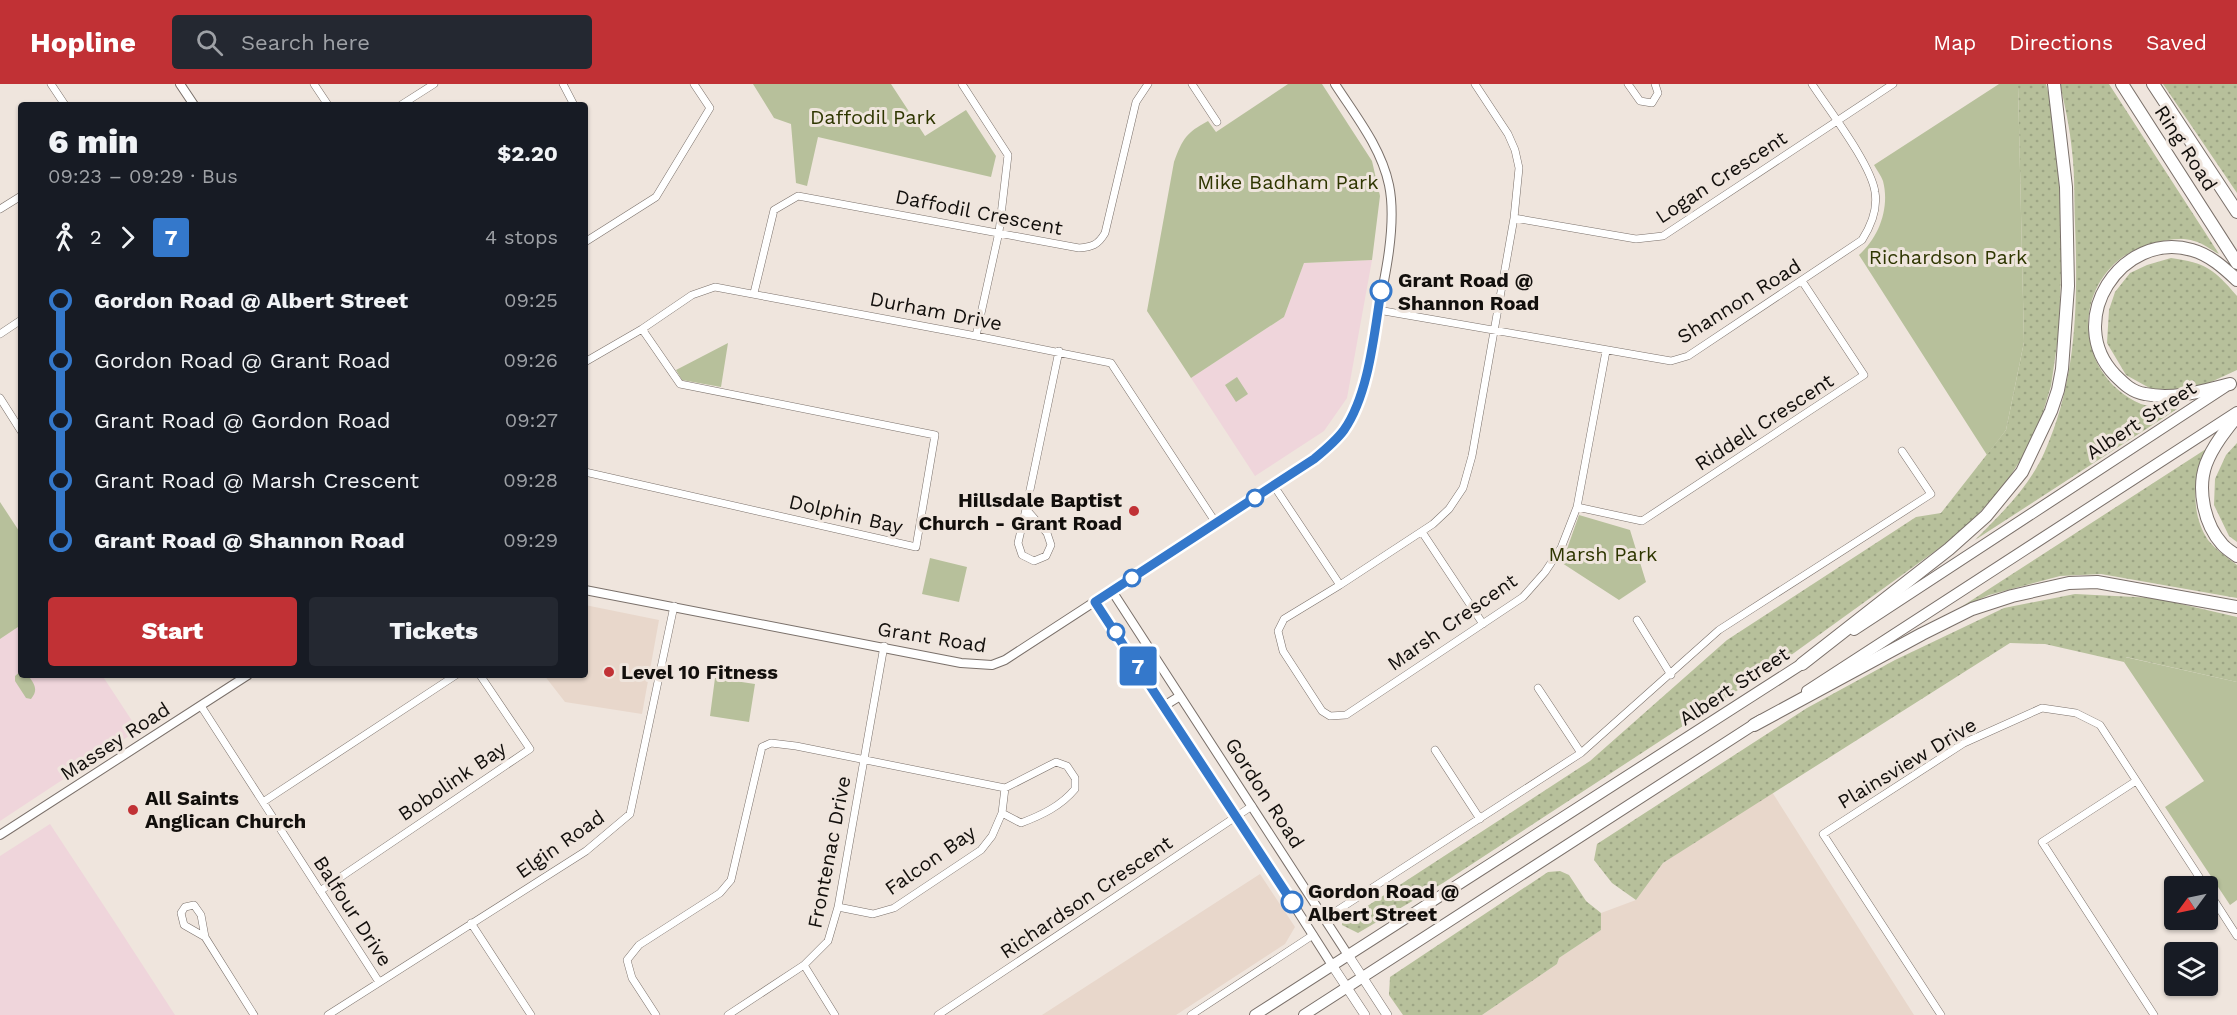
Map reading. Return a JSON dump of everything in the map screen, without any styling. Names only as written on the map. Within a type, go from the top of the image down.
[{"type":"highway","points":[[1802,664],[1949,549],[1986,516],[2022,472],[2051,411],[2062,369],[2068,286],[2066,187],[2054,84]]},
{"type":"highway","name":"Ring Road","points":[[2122,84],[2237,263]]},
{"type":"highway","name":"Ring Road","points":[[2153,84],[2237,212]]},
{"type":"highway","points":[[2230,384],[2179,396],[2134,391],[2123,383],[2104,360],[2097,337],[2096,314],[2108,282],[2116,272],[2137,256],[2159,249],[2174,247],[2192,250],[2208,257],[2237,280]]},
{"type":"highway","points":[[2237,414],[2218,441],[2206,465],[2202,489],[2205,512],[2212,528],[2222,544],[2237,556]]},
{"type":"highway","points":[[1754,725],[1922,634],[1972,609],[2012,596],[2069,583],[2097,582],[2237,607]]},
{"type":"main road","name":"Albert Street","points":[[1255,1015],[1802,664],[2230,384]]},
{"type":"main road","points":[[1304,1015],[2237,414]]},
{"type":"main road","name":"Gordon Road","points":[[1348,956],[1387,1015]]},
{"type":"main road","name":"Gordon Road","points":[[1332,965],[1365,1015]]},
{"type":"street","points":[[51,84],[62,102]]},
{"type":"street","points":[[180,84],[192,102]]},
{"type":"street","points":[[314,84],[326,102]]},
{"type":"street","points":[[406,102],[434,84]]},
{"type":"street","points":[[563,84],[572,102]]},
{"type":"street","points":[[588,240],[656,197],[710,108],[694,84]]},
{"type":"street","points":[[962,84],[1008,155],[999,232],[976,336]]},
{"type":"street","name":"Daffodil Crescent","points":[[754,293],[774,210],[798,196],[1080,248],[1091,247],[1100,242],[1105,233],[1136,102],[1148,84]]},
{"type":"street","points":[[1192,84],[1217,122]]},
{"type":"street","name":"Grant Road","points":[[588,591],[884,646],[961,663],[992,665],[1005,660],[1314,459],[1332,444],[1344,429],[1355,411],[1365,380],[1390,236],[1392,208],[1389,183],[1381,159],[1335,84]]},
{"type":"street","name":"Marsh Crescent","points":[[1475,84],[1508,134],[1519,168],[1514,218],[1472,456],[1463,488],[1449,509],[1422,532],[1284,618],[1278,631],[1283,651],[1322,711],[1330,716],[1346,715],[1523,597],[1545,572],[1561,548],[1577,507],[1606,351]]},
{"type":"street","points":[[1628,84],[1640,101],[1652,103],[1658,93],[1655,84]]},
{"type":"street","name":"Shannon Road","points":[[1378,310],[1671,361],[1688,356],[1862,240],[1873,222],[1876,194],[1871,175],[1812,84]]},
{"type":"street","name":"Logan Crescent","points":[[1514,218],[1636,239],[1663,236],[1893,84]]},
{"type":"street","points":[[0,209],[18,198]]},
{"type":"street","name":"Riddell Crescent","points":[[1577,507],[1642,521],[1864,375],[1802,281]]},
{"type":"street","name":"Durham Drive","points":[[588,360],[692,296],[715,287],[1059,351],[1111,363],[1216,523]]},
{"type":"street","points":[[0,334],[18,322]]},
{"type":"street","name":"Dolphin Bay","points":[[588,473],[916,547],[935,435],[680,384],[642,329]]},
{"type":"street","points":[[1026,509],[1047,533],[1051,545],[1046,556],[1034,561],[1022,555],[1018,543],[1059,351]]},
{"type":"street","points":[[0,398],[18,425]]},
{"type":"street","points":[[1324,919],[1581,753],[1719,630],[1931,494],[1902,451]]},
{"type":"street","points":[[1274,486],[1340,585]]},
{"type":"street","points":[[1422,532],[1483,624]]},
{"type":"street","name":"Gordon Road","points":[[1112,591],[1348,956]]},
{"type":"street","name":"Gordon Road","points":[[1095,602],[1237,816],[1332,965]]},
{"type":"street","name":"Elgin Road","points":[[328,1015],[586,851],[630,814],[674,606]]},
{"type":"street","points":[[1637,620],[1671,675]]},
{"type":"street","name":"Frontenac Drive","points":[[728,1015],[804,965],[828,941],[837,907],[884,646]]},
{"type":"street","name":"Massey Road","points":[[0,835],[243,678]]},
{"type":"street","points":[[264,802],[451,678]]},
{"type":"street","name":"Bobolink Bay","points":[[320,891],[530,749],[482,678]]},
{"type":"street","points":[[1538,688],[1581,753]]},
{"type":"street","points":[[1164,706],[1180,696]]},
{"type":"street","name":"Balfour Drive","points":[[201,706],[379,982]]},
{"type":"street","name":"Plainsview Drive","points":[[1941,1015],[1823,834],[1964,743],[2042,708],[2076,713],[2100,725],[2198,876]]},
{"type":"street","points":[[656,1015],[632,978],[627,960],[639,945],[720,893],[731,880],[762,747],[771,743],[780,744],[1005,788],[1056,762],[1067,766],[1074,778],[1075,789],[1064,802],[1021,823],[1002,813]]},
{"type":"street","points":[[1435,750],[1480,819]]},
{"type":"street","points":[[2136,781],[2042,842],[2154,1015]]},
{"type":"street","name":"Falcon Bay","points":[[837,907],[873,914],[894,908],[981,850],[992,836],[1002,813],[1005,788]]},
{"type":"street","name":"Richardson Crescent","points":[[938,1015],[1252,806]]},
{"type":"street","points":[[205,937],[184,925],[181,913],[186,907],[194,905],[201,915],[205,937],[254,1015]]},
{"type":"street","points":[[2218,907],[2237,936]]},
{"type":"street","points":[[471,923],[529,1015]]},
{"type":"street","points":[[1191,1015],[1313,935]]},
{"type":"street","points":[[804,965],[835,1015]]},
{"type":"shaded area","points":[[1372,260],[1347,398],[1324,431],[1255,476],[1191,378],[1284,317],[1304,263]]},
{"type":"shaded area","points":[[588,606],[659,620],[642,714],[565,702],[546,678],[588,678]]},
{"type":"shaded area","points":[[18,627],[18,678],[104,678],[138,730],[0,821],[0,639]]},
{"type":"shaded area","points":[[1772,792],[1914,1015],[1482,1015],[1557,964],[1559,958],[1601,930],[1601,913],[1636,900],[1663,863]]},
{"type":"shaded area","points":[[50,824],[175,1015],[0,1015],[0,856]]},
{"type":"shaded area","points":[[1260,874],[1295,927],[1285,944],[1176,1015],[1042,1015]]},
{"type":"green space","name":"Daffodil Park","points":[[753,84],[891,84],[925,136],[966,110],[996,156],[991,177],[818,137],[807,186],[796,183],[791,124],[774,118]]},
{"type":"green space","name":"Mike Badham Park","points":[[1288,84],[1322,84],[1372,161],[1380,196],[1372,260],[1304,263],[1284,317],[1191,378],[1147,311],[1174,162],[1183,142],[1195,129],[1208,121],[1216,132]]},
{"type":"green space","name":"Richardson Park","points":[[1999,84],[2018,84],[2024,342],[2006,430],[1987,455],[1859,255],[1872,240],[1884,212],[1883,181],[1874,165]]},
{"type":"green space","points":[[2018,84],[2046,84],[2058,163],[2062,242],[2059,331],[2051,386],[2036,435],[2006,483],[1963,531],[1787,658],[1443,883],[1358,933],[1342,925],[1343,916],[1349,918],[1590,761],[1727,640],[1916,517],[1941,513],[2006,430],[2024,342]]},
{"type":"green space","points":[[2060,84],[2109,84],[2219,254],[2194,241],[2169,240],[2154,243],[2127,254],[2107,272],[2094,294],[2089,319],[2091,344],[2100,368],[2117,388],[2141,404],[2177,409],[1975,540],[2014,499],[2039,464],[2056,424],[2064,396],[2073,340],[2076,282],[2073,160]]},
{"type":"green space","points":[[2163,84],[2237,84],[2237,193]]},
{"type":"green space","points":[[2171,258],[2193,262],[2215,273],[2237,296],[2237,370],[2186,391],[2155,391],[2126,375],[2107,343],[2109,310],[2115,292],[2130,273]]},
{"type":"green space","points":[[728,343],[721,387],[682,380],[676,370]]},
{"type":"green space","points":[[1237,377],[1248,394],[1236,402],[1225,385]]},
{"type":"green space","points":[[2237,443],[2237,542],[2229,536],[2214,505],[2215,479],[2226,455]]},
{"type":"green space","points":[[2206,449],[2196,483],[2198,518],[2208,540],[2237,565],[2237,598],[2101,574],[2060,576],[1989,595],[1958,609]]},
{"type":"green space","points":[[0,502],[18,529],[18,627],[0,639]]},
{"type":"green space","name":"Marsh Park","points":[[1579,515],[1630,530],[1646,582],[1619,600],[1562,563]]},
{"type":"green space","points":[[930,558],[967,567],[959,602],[922,594]]},
{"type":"green space","points":[[2075,594],[2155,598],[2237,617],[2237,682],[2126,657],[2124,662],[2045,644],[2010,643],[1663,863],[1636,900],[1612,883],[1594,860],[1597,844],[1807,708],[1895,660],[2004,608]]},
{"type":"green space","points":[[2125,657],[2237,682],[2237,900],[2230,905],[2218,887],[2218,876],[2211,876],[2165,807],[2204,781],[2124,662]]},
{"type":"green space","points":[[18,674],[18,678],[30,678],[35,687],[31,699],[26,698],[15,681],[15,676]]},
{"type":"green space","points":[[715,678],[755,684],[749,722],[710,716]]},
{"type":"green space","points":[[1560,871],[1569,875],[1586,901],[1601,913],[1601,930],[1559,958],[1557,964],[1482,1015],[1403,1015],[1389,995],[1390,977],[1548,872]]},
{"type":"bus line","name":"7","points":[[1292,902],[1095,602],[1314,459],[1332,444],[1355,411],[1365,380],[1381,291]]},
{"type":"place","name":"Grant Road @ Shannon Road","points":[[1381,291]]},
{"type":"place","name":"Hillsdale Baptist Church - Grant Road","points":[[1134,511]]},
{"type":"place","name":"Level 10 Fitness","points":[[609,672]]},
{"type":"place","name":"All Saints Anglican Church","points":[[133,810]]},
{"type":"place","name":"Gordon Road @ Albert Street","points":[[1292,902]]}]
